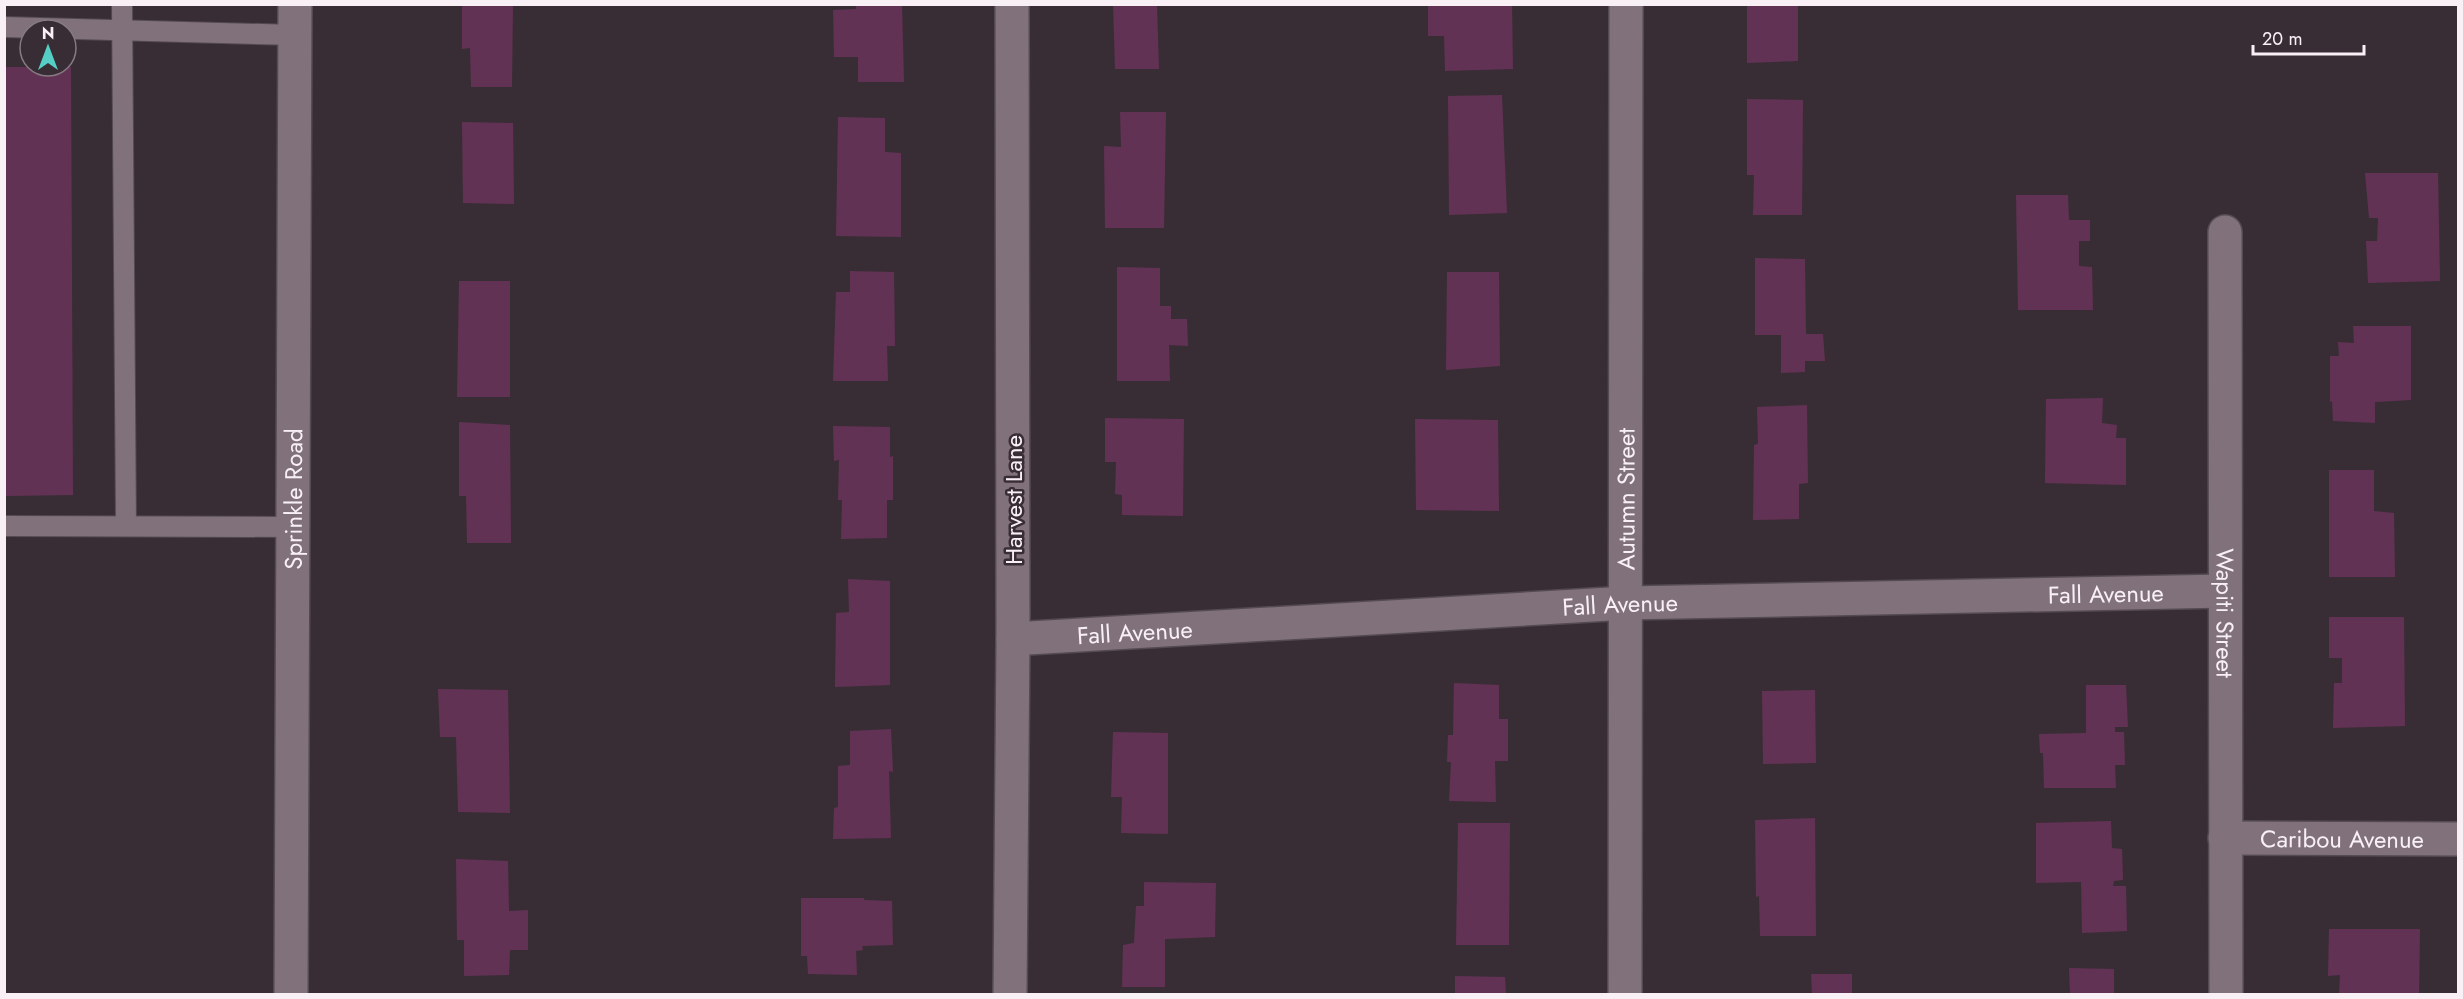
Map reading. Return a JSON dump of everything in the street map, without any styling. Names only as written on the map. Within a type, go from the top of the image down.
[{"type":"street","name":"Harvest Lane","points":[[1010,994],[1013,639],[1012,4]]},
{"type":"street","name":"Autumn Street","points":[[1625,994],[1626,4]]},
{"type":"street","name":"Sprinkle Road","points":[[291,994],[295,20]]},
{"type":"street","name":"Wapiti Street","points":[[2225,232],[2226,994]]},
{"type":"street","name":"Fall Avenue","points":[[1013,639],[1626,603],[2225,591]]},
{"type":"street","name":"Caribou Avenue","points":[[2225,838],[2458,839]]},
{"type":"lane","points":[[122,4],[126,526]]},
{"type":"lane","points":[[4,27],[122,30],[295,20]]},
{"type":"lane","points":[[4,526],[292,527]]},
{"type":"building","points":[[462,4],[513,4],[512,87],[471,87],[470,48],[462,49]]},
{"type":"building","points":[[856,4],[902,4],[904,82],[858,82],[858,57],[834,57],[833,10],[856,9]]},
{"type":"building","points":[[1428,4],[1512,4],[1513,69],[1445,71],[1444,36],[1428,36]]},
{"type":"building","points":[[1747,4],[1798,4],[1798,61],[1747,63]]},
{"type":"building","points":[[1113,5],[1157,5],[1159,69],[1115,69]]},
{"type":"building","points":[[4,67],[18,67],[18,78],[71,78],[73,495],[4,496]]},
{"type":"building","points":[[1502,95],[1507,213],[1449,215],[1448,96]]},
{"type":"building","points":[[1747,99],[1803,100],[1802,215],[1753,215],[1754,175],[1747,175]]},
{"type":"building","points":[[1120,112],[1166,112],[1164,228],[1105,228],[1104,146],[1121,147]]},
{"type":"building","points":[[838,117],[885,118],[885,152],[901,153],[901,237],[836,236]]},
{"type":"building","points":[[462,122],[513,123],[514,204],[463,203]]},
{"type":"building","points":[[2365,173],[2438,173],[2440,281],[2368,283],[2366,241],[2377,241],[2378,218],[2369,218]]},
{"type":"building","points":[[2016,195],[2068,195],[2069,220],[2090,220],[2090,241],[2079,241],[2079,266],[2092,267],[2093,310],[2018,310]]},
{"type":"building","points":[[1755,258],[1805,259],[1806,334],[1823,334],[1825,361],[1805,361],[1805,372],[1781,373],[1781,335],[1755,335]]},
{"type":"building","points":[[1117,267],[1160,268],[1160,306],[1171,306],[1171,319],[1187,319],[1188,346],[1169,345],[1170,381],[1117,381]]},
{"type":"building","points":[[850,271],[894,272],[895,346],[887,346],[888,381],[833,381],[836,292],[850,292]]},
{"type":"building","points":[[1447,272],[1499,272],[1500,366],[1446,370]]},
{"type":"building","points":[[459,281],[510,281],[510,397],[457,397]]},
{"type":"building","points":[[2353,326],[2411,326],[2411,400],[2375,402],[2375,423],[2333,421],[2332,401],[2330,402],[2330,356],[2339,356],[2338,342],[2354,343]]},
{"type":"building","points":[[2103,398],[2102,423],[2117,425],[2116,438],[2126,438],[2126,485],[2045,483],[2046,399]]},
{"type":"building","points":[[1807,405],[1808,483],[1799,484],[1799,519],[1753,520],[1754,445],[1758,444],[1757,407]]},
{"type":"building","points":[[1105,418],[1184,419],[1183,516],[1122,515],[1122,495],[1115,494],[1116,462],[1105,462]]},
{"type":"building","points":[[1415,419],[1498,420],[1499,511],[1416,510]]},
{"type":"building","points":[[459,422],[510,425],[511,543],[467,543],[466,496],[459,496]]},
{"type":"building","points":[[833,426],[890,427],[890,457],[893,456],[893,500],[887,500],[887,538],[841,539],[842,500],[838,500],[839,460],[834,461]]},
{"type":"building","points":[[2329,470],[2374,470],[2374,511],[2394,513],[2395,577],[2329,577]]},
{"type":"building","points":[[848,579],[890,581],[890,685],[835,687],[836,613],[849,612]]},
{"type":"building","points":[[2329,617],[2404,617],[2405,726],[2333,728],[2334,683],[2342,683],[2342,658],[2329,658]]},
{"type":"building","points":[[1454,683],[1499,685],[1499,719],[1508,719],[1508,761],[1495,761],[1496,802],[1449,801],[1451,762],[1447,762],[1448,735],[1453,735]]},
{"type":"building","points":[[2086,685],[2126,685],[2128,727],[2115,727],[2115,732],[2124,732],[2125,765],[2115,765],[2116,788],[2044,788],[2043,753],[2040,753],[2039,734],[2086,733]]},
{"type":"building","points":[[438,689],[508,690],[510,813],[458,812],[456,737],[440,737]]},
{"type":"building","points":[[1815,690],[1816,763],[1763,764],[1762,691]]},
{"type":"building","points":[[891,729],[893,772],[889,771],[891,838],[833,839],[834,808],[838,807],[838,766],[850,765],[850,731]]},
{"type":"building","points":[[1113,732],[1168,733],[1168,834],[1121,833],[1122,797],[1111,797]]},
{"type":"building","points":[[1815,818],[1816,936],[1760,936],[1759,896],[1756,897],[1755,820]]},
{"type":"building","points":[[2111,821],[2112,848],[2122,849],[2123,880],[2114,881],[2113,886],[2126,886],[2127,931],[2082,933],[2081,882],[2036,883],[2036,823]]},
{"type":"building","points":[[1458,823],[1510,823],[1509,945],[1456,945]]},
{"type":"building","points":[[456,859],[508,861],[509,911],[528,910],[528,950],[510,950],[509,975],[464,976],[464,940],[457,940]]},
{"type":"building","points":[[1144,882],[1216,883],[1215,937],[1165,939],[1165,987],[1122,987],[1123,945],[1134,943],[1136,906],[1144,906]]},
{"type":"building","points":[[801,898],[864,898],[864,900],[892,901],[893,945],[862,946],[863,950],[856,951],[857,975],[808,974],[807,956],[801,956]]},
{"type":"building","points":[[2329,929],[2420,929],[2419,994],[2339,994],[2340,975],[2328,976]]},
{"type":"building","points":[[2069,968],[2114,969],[2114,994],[2070,994]]},
{"type":"building","points":[[1811,974],[1852,974],[1852,994],[1812,994]]},
{"type":"building","points":[[1455,976],[1505,977],[1506,994],[1455,994]]}]
